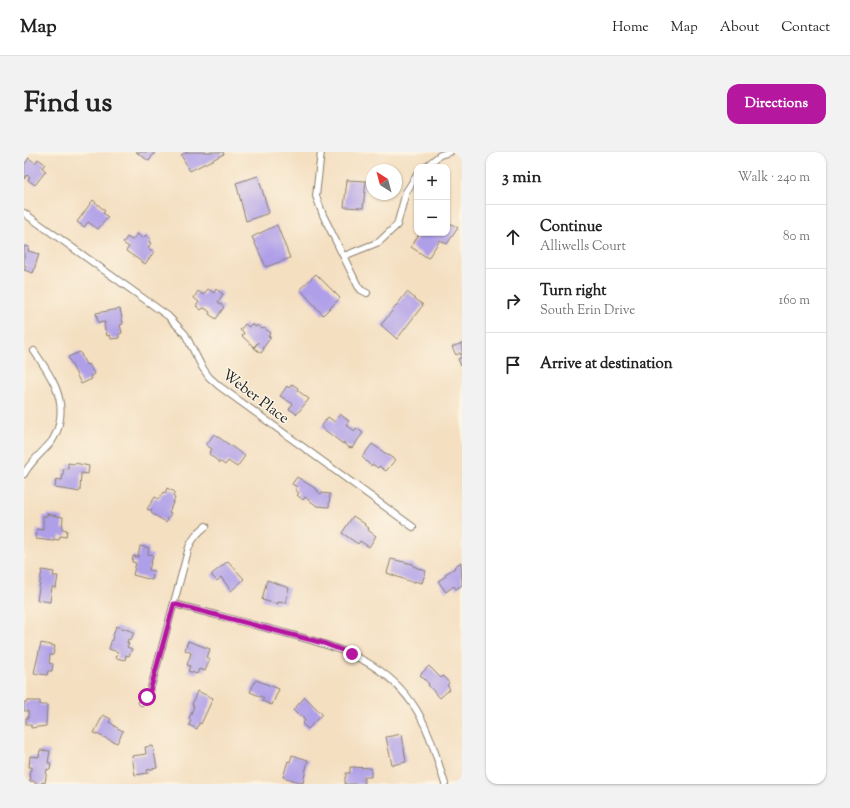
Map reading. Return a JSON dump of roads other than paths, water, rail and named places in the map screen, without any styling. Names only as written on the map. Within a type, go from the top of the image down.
[{"type":"street","points":[[321,152],[316,196],[323,215],[358,286],[361,290],[367,293]]},
{"type":"street","points":[[429,164],[440,155],[450,152]]},
{"type":"street","points":[[344,256],[380,242],[397,225],[406,192],[414,180]]},
{"type":"street","name":"Weber Place","points":[[24,213],[168,316],[185,334],[202,367],[209,377],[219,386],[413,527]]},
{"type":"street","points":[[24,474],[31,463],[54,438],[58,429],[61,410],[57,390],[53,380],[34,351]]},
{"type":"street","points":[[142,702],[150,691],[189,547],[193,539],[206,526]]},
{"type":"street","points":[[174,604],[330,646],[352,654],[373,666],[403,692],[420,715],[429,735],[445,784]]}]
